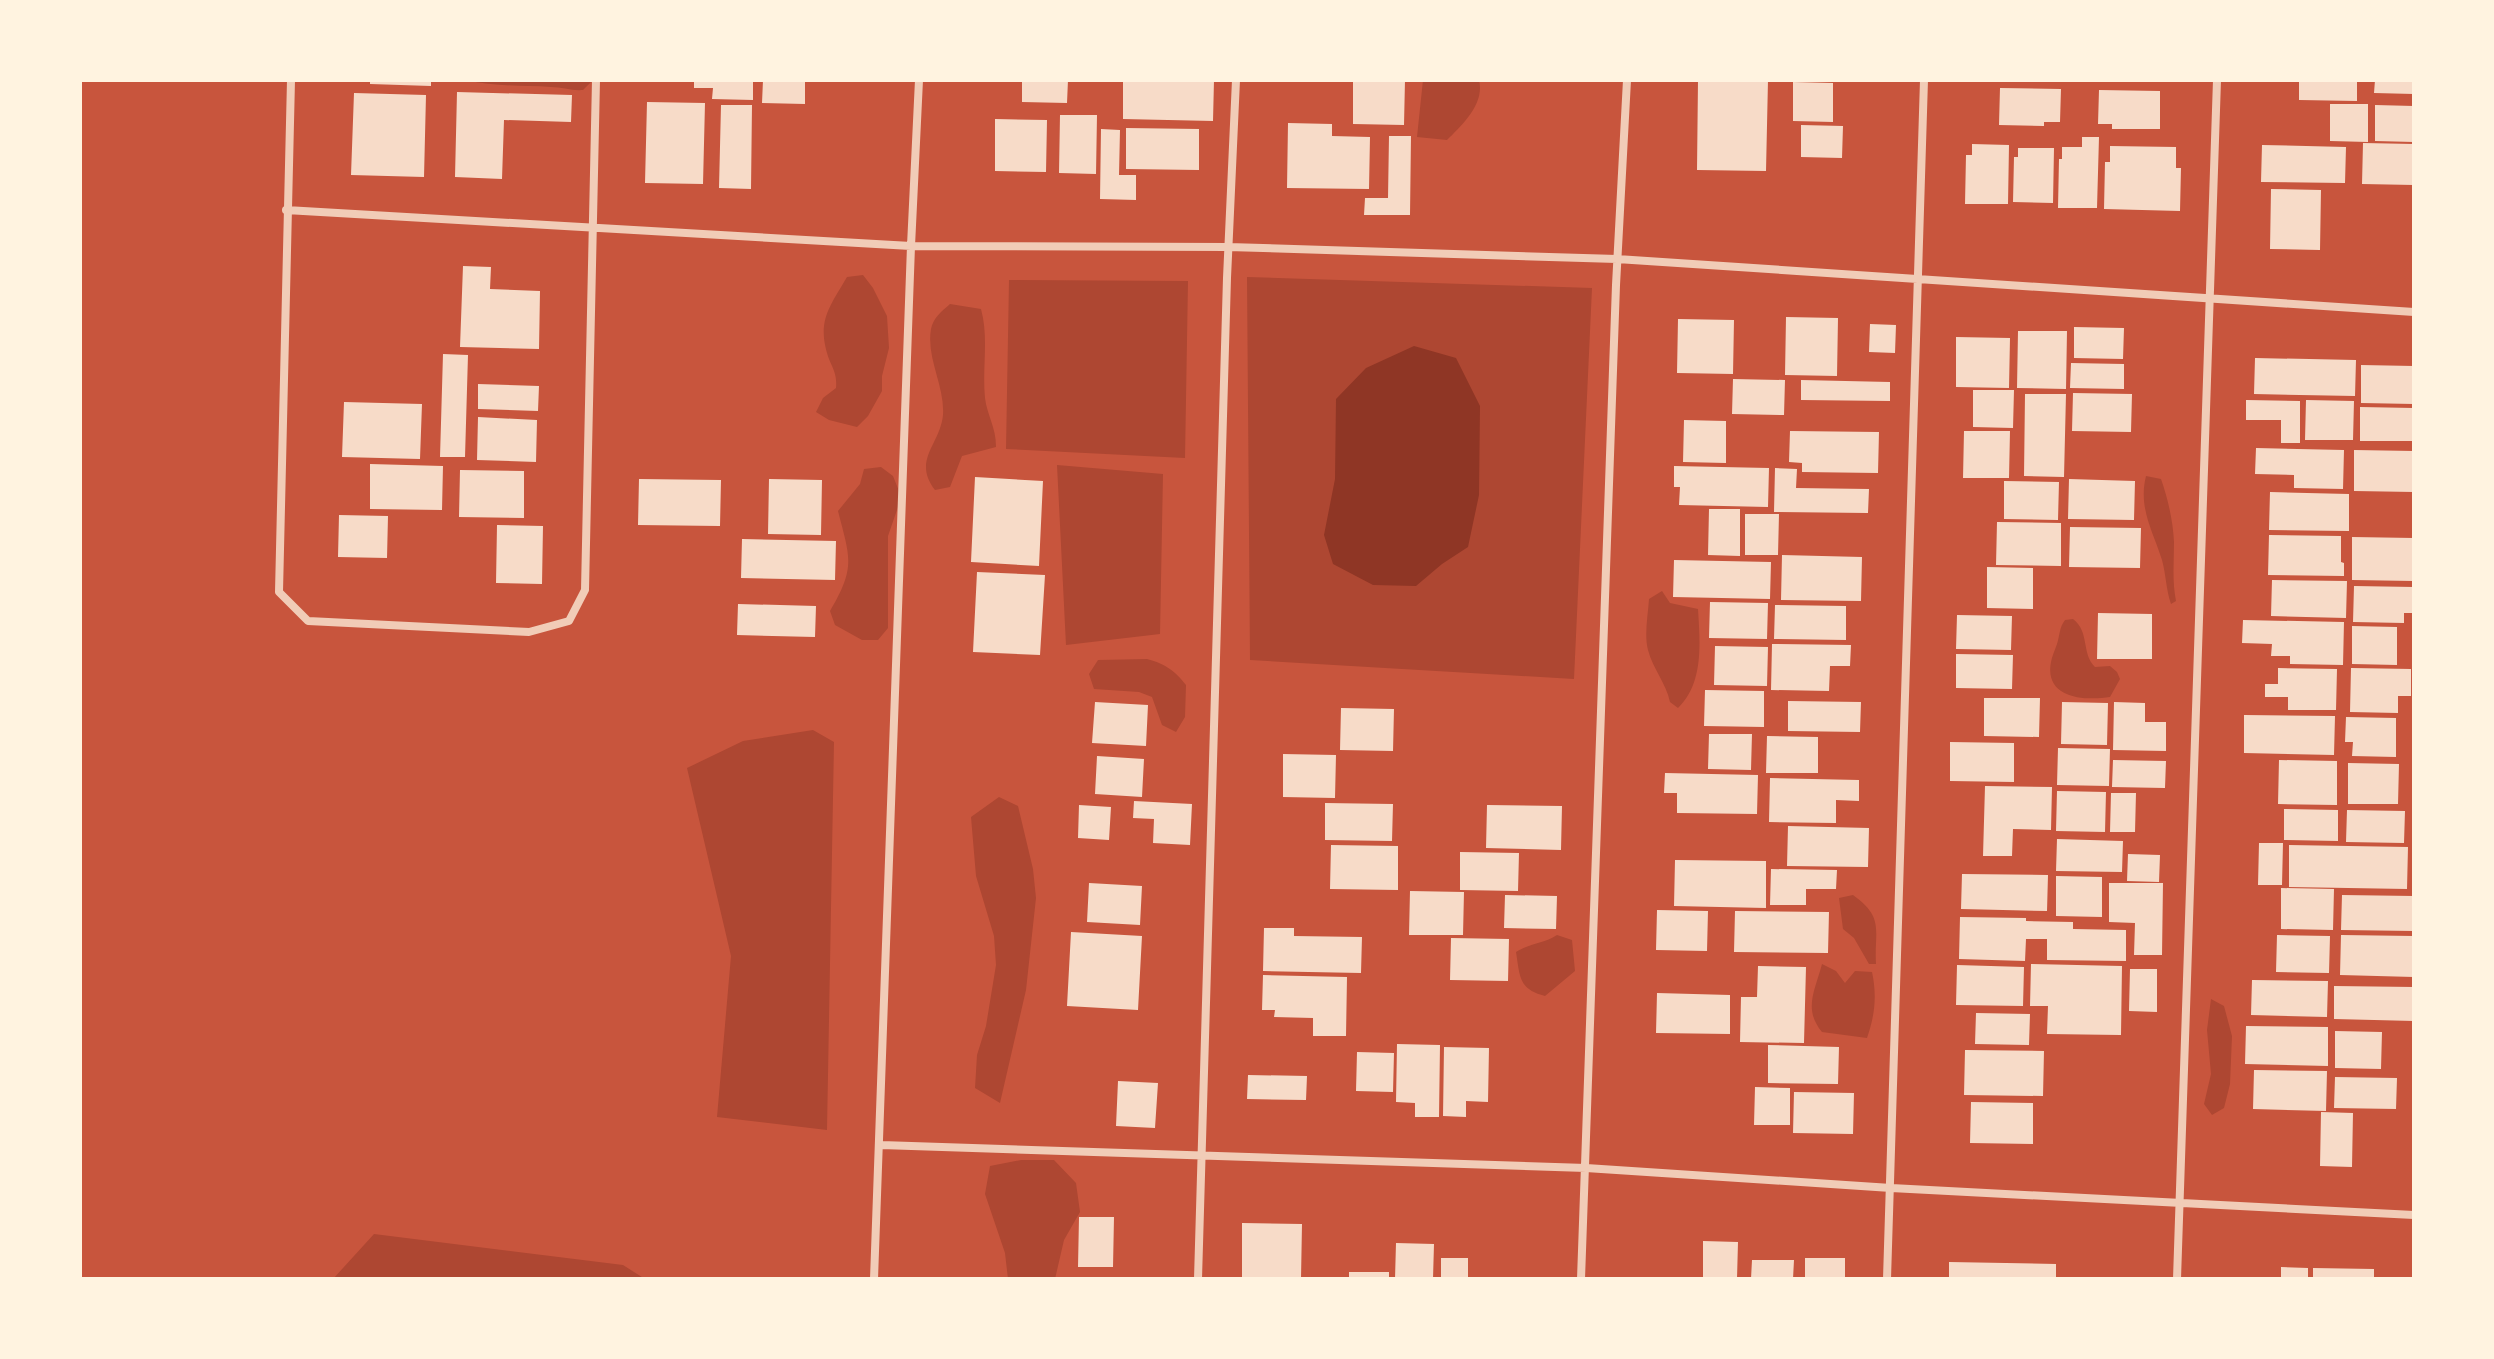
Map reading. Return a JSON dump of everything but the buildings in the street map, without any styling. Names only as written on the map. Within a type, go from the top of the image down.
[{"type":"street","points":[[291,80],[279,592],[308,621],[529,632],[569,621],[585,590],[596,80]]},
{"type":"street","points":[[874,1279],[919,80]]},
{"type":"street","points":[[1198,1279],[1228,247],[1236,80]]},
{"type":"street","points":[[1581,1279],[1617,259],[1627,80]]},
{"type":"street","points":[[1887,1279],[1924,80]]},
{"type":"street","points":[[2177,1279],[2217,80]]},
{"type":"street","points":[[286,210],[911,246],[1228,247],[1617,259],[2414,312]]},
{"type":"street","points":[[881,1145],[1586,1168],[1891,1188],[2414,1215]]},
{"type":"shaded area","points":[[466,80],[593,80],[579,90]]},
{"type":"shaded area","points":[[1423,80],[1479,80],[1479,97],[1475,106],[1447,140],[1417,137]]},
{"type":"shaded area","points":[[863,275],[887,316],[889,348],[882,376],[882,391],[868,416],[857,427],[829,420],[816,412],[823,398],[836,388],[836,376],[825,346],[826,316],[847,277]]},
{"type":"shaded area","points":[[1247,277],[1592,288],[1574,679],[1250,660]]},
{"type":"shaded area","points":[[1009,280],[1188,281],[1185,458],[1006,449]]},
{"type":"shaded area","points":[[950,304],[981,309],[985,331],[985,398],[996,447],[962,456],[950,487],[935,490],[926,470],[929,452],[941,426],[943,404],[930,340],[932,325]]},
{"type":"shaded area","points":[[1414,346],[1456,358],[1480,406],[1479,495],[1468,547],[1416,586],[1373,585],[1333,564],[1324,535],[1335,479],[1336,399],[1366,368]]},
{"type":"shaded area","points":[[1057,465],[1163,474],[1160,634],[1066,645]]},
{"type":"shaded area","points":[[881,467],[893,476],[899,491],[898,507],[888,536],[888,628],[878,640],[862,640],[835,625],[830,611],[844,583],[848,562],[838,511],[860,484],[864,469]]},
{"type":"shaded area","points":[[2146,476],[2161,479],[2170,510],[2176,601],[2171,604],[2162,560],[2145,509]]},
{"type":"shaded area","points":[[1662,591],[1670,603],[1698,609],[1696,675],[1678,708],[1670,702],[1647,644],[1649,599]]},
{"type":"shaded area","points":[[2073,619],[2082,630],[2088,655],[2095,667],[2110,666],[2117,672],[2120,679],[2110,697],[2078,697],[2060,690],[2054,683],[2050,674],[2051,662],[2065,620]]},
{"type":"shaded area","points":[[1147,659],[1170,669],[1186,685],[1185,717],[1176,732],[1162,725],[1152,697],[1139,692],[1094,689],[1089,674],[1098,660]]},
{"type":"shaded area","points":[[813,730],[834,742],[827,1130],[717,1117],[731,956],[687,768],[743,741]]},
{"type":"shaded area","points":[[999,797],[1018,806],[1033,869],[1036,898],[1026,990],[1000,1103],[975,1088],[977,1055],[986,1026],[996,965],[994,936],[976,876],[971,817]]},
{"type":"shaded area","points":[[1853,895],[1874,918],[1876,964],[1869,964],[1854,938],[1843,929],[1839,898]]},
{"type":"shaded area","points":[[1557,935],[1572,940],[1575,971],[1545,996],[1525,985],[1516,952]]},
{"type":"shaded area","points":[[1822,964],[1836,971],[1845,983],[1855,971],[1872,972],[1874,1005],[1867,1038],[1822,1032],[1816,1024],[1812,1000]]},
{"type":"shaded area","points":[[2211,999],[2224,1006],[2232,1036],[2230,1084],[2224,1108],[2212,1115],[2204,1104],[2211,1074],[2207,1030]]},
{"type":"shaded area","points":[[1021,1160],[1054,1160],[1076,1183],[1080,1212],[1064,1240],[1055,1279],[1008,1279],[1005,1253],[985,1194],[990,1166]]},
{"type":"shaded area","points":[[374,1234],[623,1265],[645,1279],[333,1279]]}]
